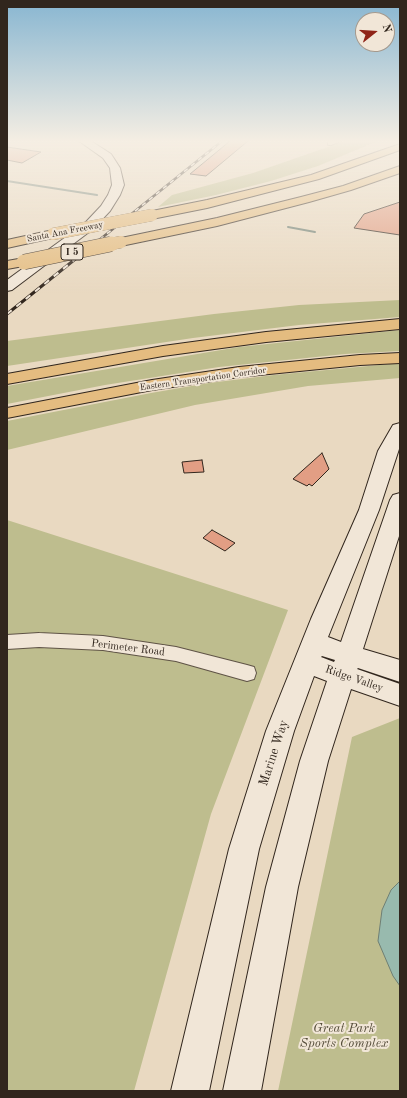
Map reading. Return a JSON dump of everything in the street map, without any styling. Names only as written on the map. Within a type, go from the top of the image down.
[{"type":"highway","points":[[177,210],[201,201],[234,192]]},
{"type":"highway","name":"Santa Ana Freeway","points":[[7,244],[177,210],[251,192]]},
{"type":"highway","name":"Santa Ana Freeway","points":[[7,265],[217,222],[333,192]]},
{"type":"highway","points":[[7,379],[43,371],[164,351],[266,337],[400,324]]},
{"type":"highway","name":"Eastern Transportation Corridor","points":[[7,413],[152,385],[353,360],[400,358]]},
{"type":"highway","points":[[7,372],[43,371]]},
{"type":"main road","points":[[7,287],[89,226],[106,208],[115,192]]},
{"type":"main road","name":"Marine Way","points":[[190,1091],[244,849],[280,731],[369,510],[388,451],[400,429]]},
{"type":"main road","points":[[242,1091],[282,887],[314,761],[400,500]]},
{"type":"main road","name":"Ridge Valley","points":[[311,653],[346,665],[400,695]]},
{"type":"main road","name":"Ridge Valley","points":[[346,665],[400,671]]},
{"type":"street","name":"Perimeter Road","points":[[7,642],[38,640],[103,643],[176,654],[247,674]]},
{"type":"green space","points":[[182,192],[227,192],[158,207],[172,195]]},
{"type":"green space","points":[[400,300],[400,317],[299,325],[193,338],[7,366],[7,341],[214,314],[299,305]]},
{"type":"green space","points":[[400,330],[400,351],[345,354],[219,367],[105,385],[7,404],[7,386],[239,347]]},
{"type":"green space","points":[[400,363],[400,378],[308,386],[195,405],[7,450],[7,421],[209,383]]},
{"type":"green space","points":[[7,520],[288,610],[211,814],[134,1091],[7,1091]]},
{"type":"green space","name":"Great Park Sports Complex","points":[[400,718],[400,1091],[278,1091],[352,737]]},
{"type":"water","points":[[400,881],[400,986],[393,976],[378,941],[382,910],[391,890]]},
{"type":"building","points":[[400,202],[400,235],[354,228],[364,214]]},
{"type":"building","points":[[322,453],[329,469],[312,486],[309,484],[307,486],[293,479]]},
{"type":"building","points":[[202,460],[204,472],[184,473],[182,462]]},
{"type":"building","points":[[212,530],[235,543],[225,551],[203,538]]},
{"type":"waterway","points":[[79,192],[97,195]]},
{"type":"waterway","points":[[288,227],[315,232]]},
{"type":"railway","points":[[93,245],[158,192]]},
{"type":"railway","points":[[7,314],[94,244]]}]
